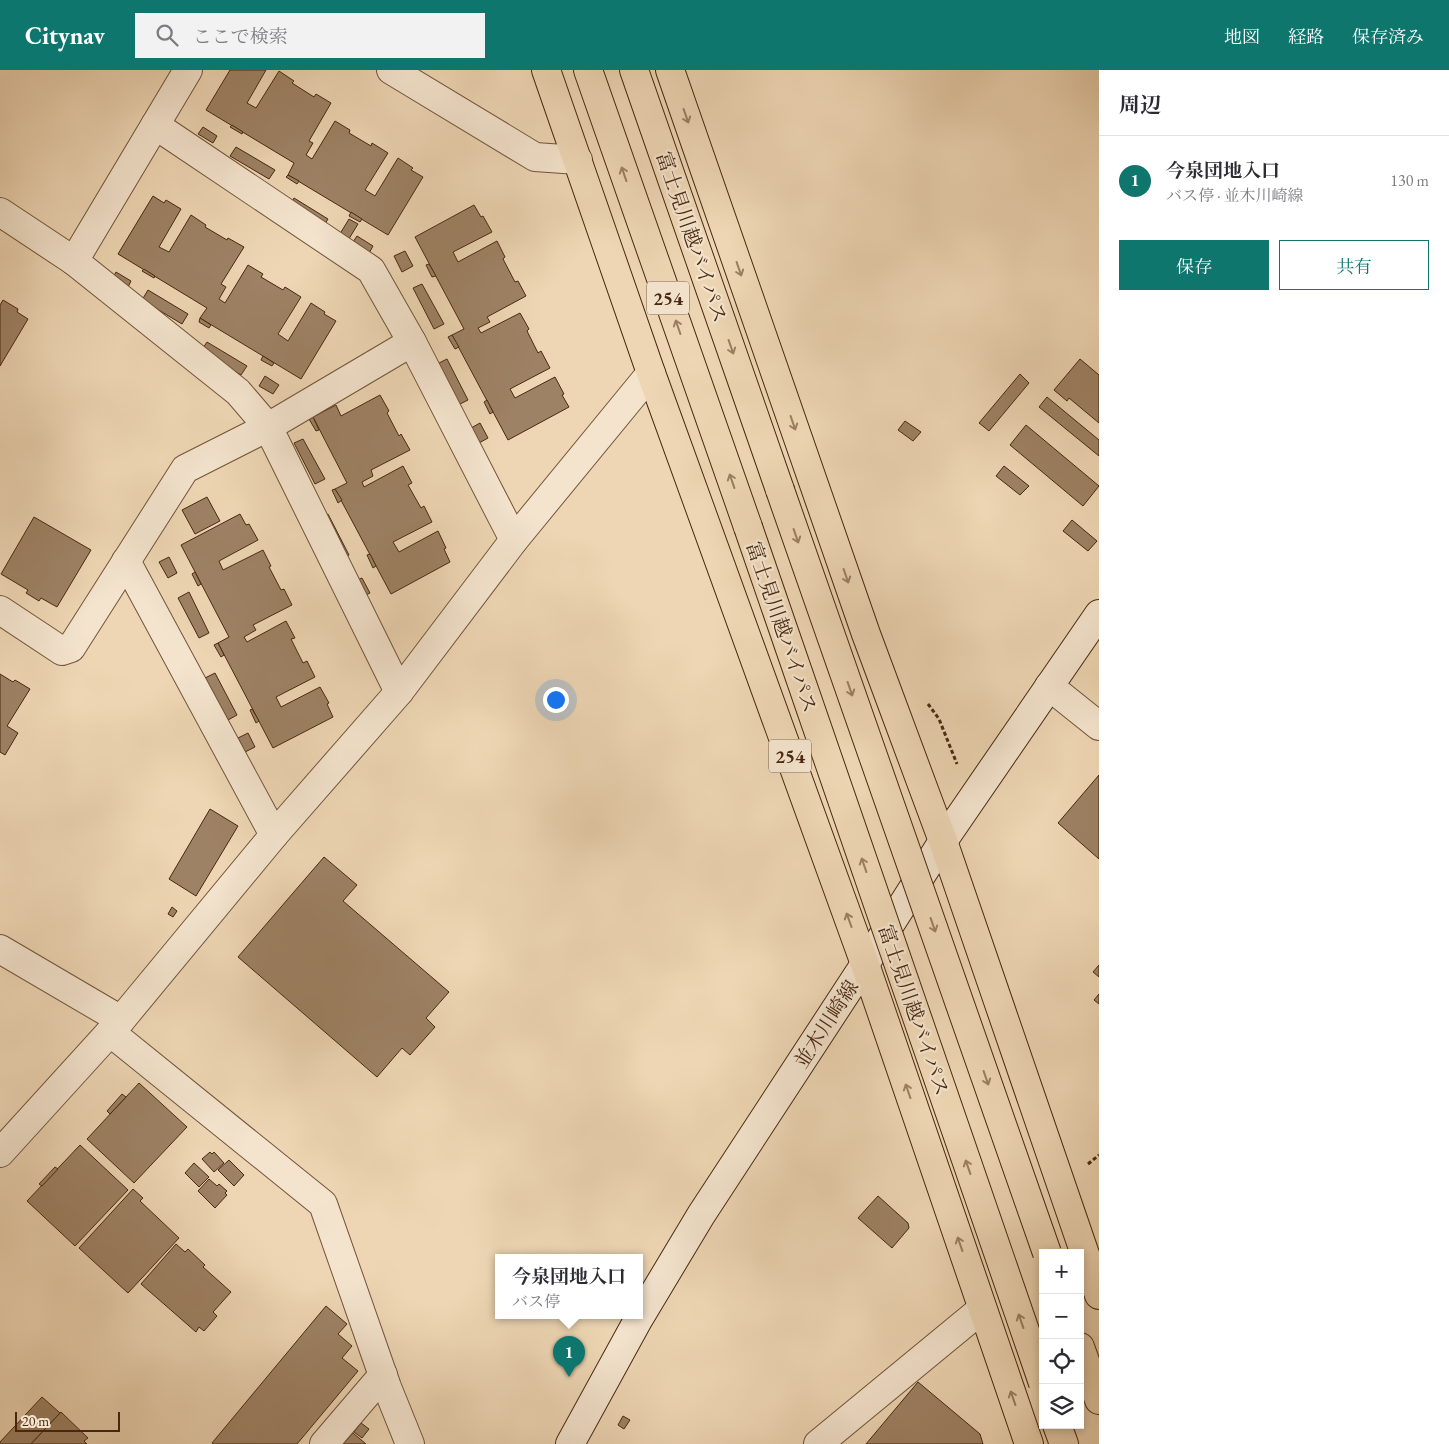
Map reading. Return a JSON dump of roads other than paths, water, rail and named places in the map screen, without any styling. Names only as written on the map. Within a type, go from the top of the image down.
[{"type":"highway","name":"254","points":[[546,70],[651,373],[865,964],[1029,1444]]},
{"type":"highway","name":"富士見川越バイパス","points":[[588,70],[748,527],[1039,1372]]},
{"type":"highway","name":"富士見川越バイパス","points":[[634,70],[1046,1249]]},
{"type":"highway","points":[[670,70],[866,634],[943,841],[1096,1279]]},
{"type":"highway","points":[[1084,1358],[1099,1400]]},
{"type":"highway","points":[[1058,1429],[1064,1444]]},
{"type":"street","points":[[74,261],[188,70]]},
{"type":"street","points":[[390,70],[535,157],[578,160]]},
{"type":"street","points":[[154,125],[372,270],[412,342],[514,540]]},
{"type":"street","points":[[0,212],[74,261],[238,392],[268,427],[399,692]]},
{"type":"street","points":[[0,610],[62,651],[72,648],[185,468],[268,427],[412,342]]},
{"type":"street","points":[[0,1153],[115,1026],[274,835],[399,692],[514,540],[651,373]]},
{"type":"street","points":[[126,561],[274,835]]},
{"type":"street","name":"並木川崎線","points":[[643,1312],[701,1215],[943,841],[1099,614]]},
{"type":"street","points":[[1050,686],[1099,726]]},
{"type":"street","points":[[0,949],[115,1026],[323,1204],[383,1375],[410,1444]]},
{"type":"street","points":[[818,1444],[982,1309]]},
{"type":"street","name":"並木川崎線","points":[[570,1444],[639,1319]]},
{"type":"street","points":[[324,1444],[383,1375]]},
{"type":"place","name":"今泉団地入口","points":[[569,1377]]}]
